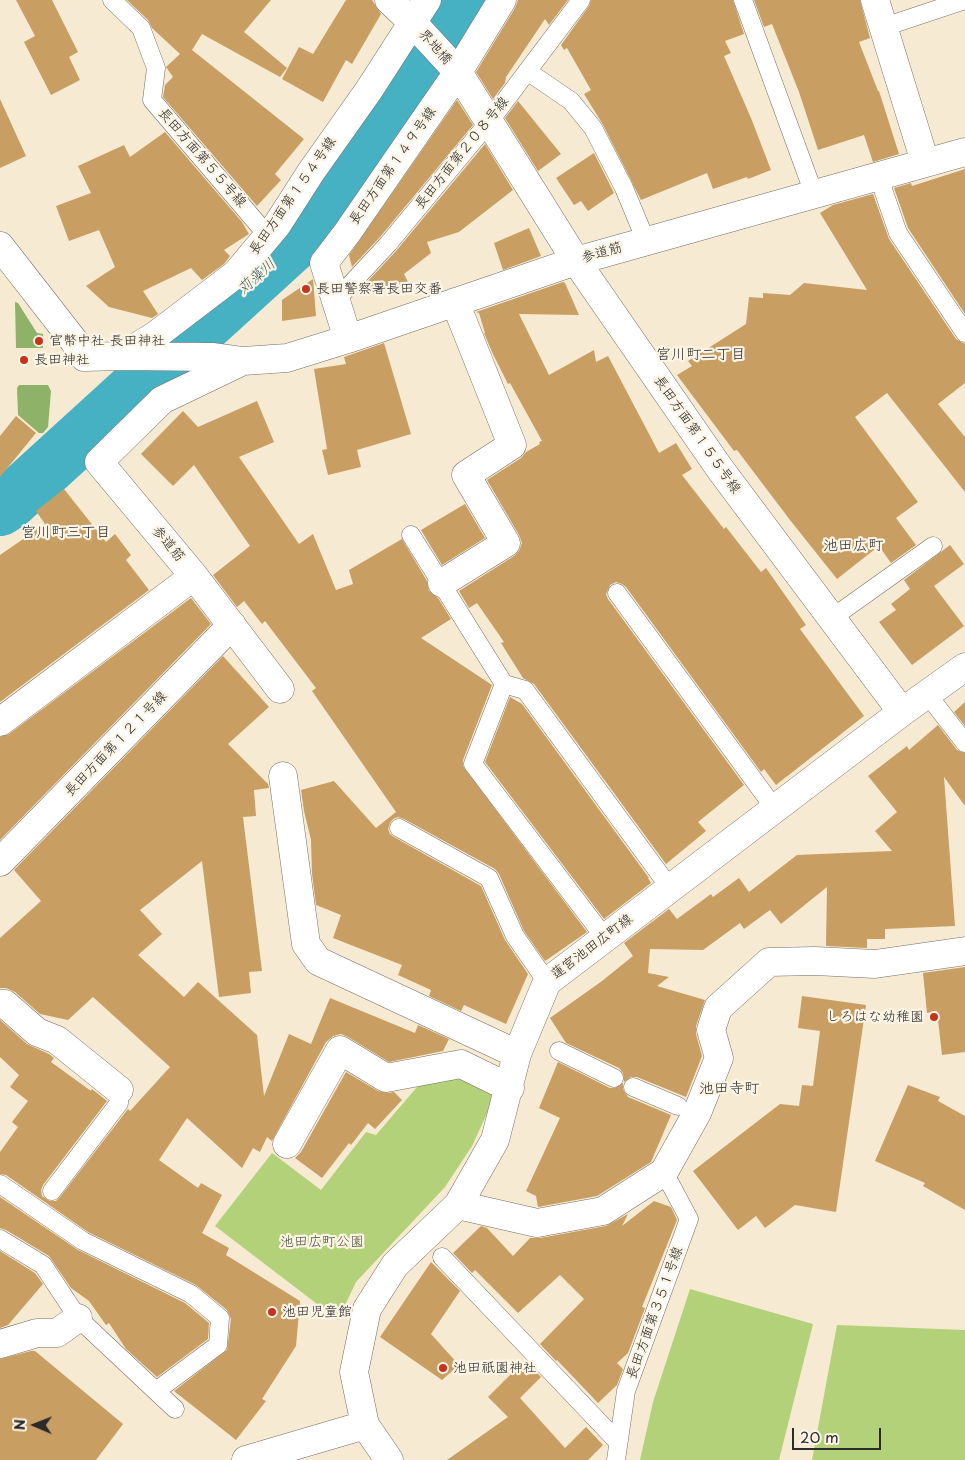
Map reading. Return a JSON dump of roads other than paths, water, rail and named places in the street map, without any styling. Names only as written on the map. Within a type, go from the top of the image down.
[{"type":"street","points":[[389,0],[420,11]]},
{"type":"street","name":"長田方面第１４９号線","points":[[348,339],[324,263],[347,233],[458,72],[502,0]]},
{"type":"street","points":[[875,0],[925,162]]},
{"type":"street","name":"長田方面第１５４号線","points":[[131,356],[236,274],[268,236],[369,90],[420,11]]},
{"type":"street","name":"界地橋","points":[[420,11],[458,72]]},
{"type":"street","name":"長田方面第１５５号線","points":[[458,72],[576,261],[720,469],[902,712]]},
{"type":"street","name":"参道筋","points":[[0,246],[74,341],[84,357],[214,357],[243,361],[287,358],[576,261],[965,152]]},
{"type":"street","points":[[442,583],[506,543],[466,475],[512,445],[455,302]]},
{"type":"street","name":"参道筋","points":[[0,722],[194,576],[99,462],[162,400],[243,361]]},
{"type":"street","points":[[194,576],[280,689]]},
{"type":"street","name":"長田方面第１２１号線","points":[[0,862],[232,625]]},
{"type":"street","name":"蓮宮池田広町線","points":[[365,1425],[354,1372],[367,1308],[395,1265],[458,1205],[496,1140],[517,1054],[547,982],[902,712],[965,667]]},
{"type":"street","points":[[283,776],[306,944],[318,961],[517,1054]]},
{"type":"street","points":[[458,1205],[537,1223],[603,1211],[664,1172],[697,1113],[719,1058],[711,1030],[718,1008],[769,962],[815,960],[875,964],[965,951]]},
{"type":"street","points":[[0,1004],[5,1004],[37,1032],[57,1040],[119,1090]]},
{"type":"street","points":[[461,1064],[471,1033]]},
{"type":"street","points":[[287,1144],[340,1050],[386,1078],[461,1064],[510,1088]]},
{"type":"street","points":[[0,1344],[37,1333],[57,1334],[78,1318]]},
{"type":"street","points":[[246,1460],[365,1425],[389,1460]]},
{"type":"lane","name":"長田方面第５５号線","points":[[112,0],[141,28],[156,68],[152,100],[268,236]]},
{"type":"lane","name":"長田方面第２０８号線","points":[[336,300],[388,244],[489,122],[581,0]]},
{"type":"lane","points":[[742,0],[814,194]]},
{"type":"lane","points":[[884,27],[955,2]]},
{"type":"lane","points":[[528,71],[571,101],[593,128],[624,188],[646,241]]},
{"type":"lane","points":[[878,176],[898,233],[965,333]]},
{"type":"lane","points":[[411,535],[504,684],[525,690],[670,888]]},
{"type":"lane","points":[[832,618],[932,546]]},
{"type":"lane","points":[[617,594],[775,809]]},
{"type":"lane","points":[[504,684],[473,764],[604,938]]},
{"type":"lane","points":[[927,694],[965,743]]},
{"type":"lane","points":[[399,828],[489,878],[515,936],[547,982]]},
{"type":"lane","points":[[559,1052],[614,1078]]},
{"type":"lane","points":[[633,1087],[678,1106]]},
{"type":"lane","points":[[52,1191],[119,1103],[119,1090]]},
{"type":"lane","name":"長田方面第３５１号線","points":[[616,1460],[626,1391],[689,1219],[664,1172]]},
{"type":"lane","points":[[0,1184],[83,1240],[191,1294],[220,1318],[218,1345],[156,1391]]},
{"type":"lane","points":[[0,1239],[43,1265],[78,1318],[174,1409]]},
{"type":"lane","points":[[442,1257],[618,1442]]},
{"type":"waterway","name":"苅藻川","points":[[0,509],[9,503],[300,238],[463,0]]},
{"type":"place","name":"長田警察署長田交番","points":[[306,289]]},
{"type":"place","name":"官幣中社 長田神社","points":[[39,341]]},
{"type":"place","name":"長田神社","points":[[24,360]]},
{"type":"place","name":"しろはな幼稚園","points":[[934,1017]]},
{"type":"place","name":"池田児童館","points":[[272,1312]]},
{"type":"place","name":"池田祇園神社","points":[[443,1368]]},
{"type":"district","name":"宮川町二丁目","points":[[701,355]]},
{"type":"district","name":"宮川町三丁目","points":[[66,533]]},
{"type":"district","name":"池田広町","points":[[853,546]]},
{"type":"district","name":"池田寺町","points":[[729,1089]]},
{"type":"park label","name":"池田広町公園","points":[[322,1242]]}]
